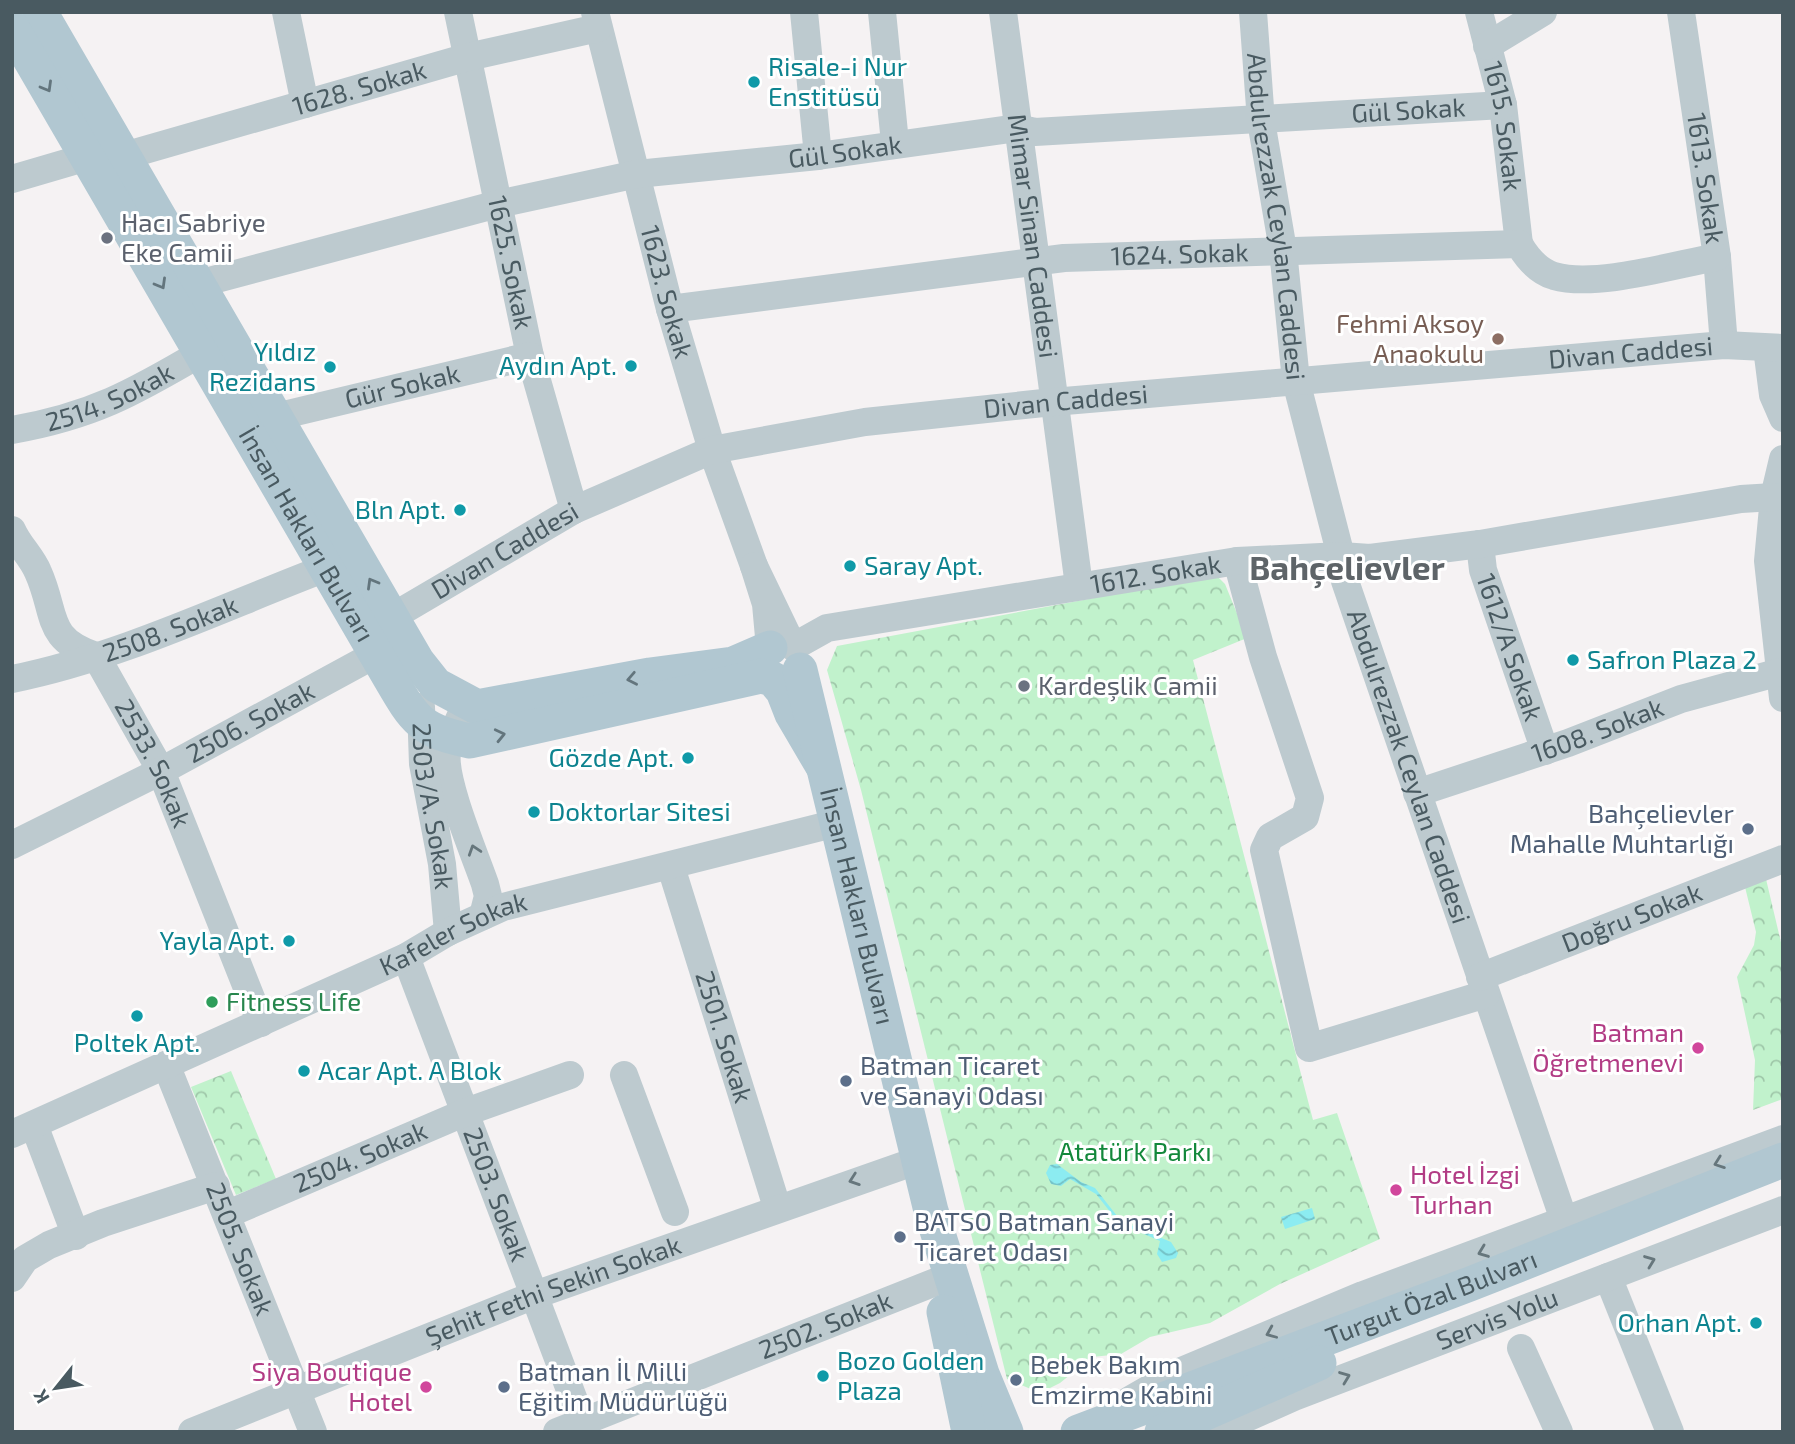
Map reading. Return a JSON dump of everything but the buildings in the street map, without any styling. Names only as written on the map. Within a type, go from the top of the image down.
[{"type":"main road","name":"İnsan Hakları Bulvarı","points":[[38,18],[124,156],[417,661],[436,685],[477,707],[733,664],[784,661],[783,691],[792,714],[822,765],[931,1211]]},
{"type":"main road","name":"İnsan Hakları Bulvarı","points":[[38,18],[87,157],[407,707],[436,731]]},
{"type":"main road","points":[[436,731],[470,741],[751,677],[784,661]]},
{"type":"main road","name":"Turgut Özal Bulvarı","points":[[1086,1429],[1783,1160]]},
{"type":"main road","name":"Turgut Özal Bulvarı","points":[[1162,1432],[1398,1329],[1783,1185]]},
{"type":"main road","points":[[931,1211],[938,1281],[969,1432]]},
{"type":"main road","points":[[931,1211],[982,1374],[1006,1432]]},
{"type":"street","points":[[286,12],[305,104]]},
{"type":"street","name":"1625. Sokak","points":[[458,12],[530,356],[574,510]]},
{"type":"street","points":[[804,12],[818,156]]},
{"type":"street","points":[[882,12],[895,143]]},
{"type":"street","name":"Mimar Sinan Caddesi","points":[[1003,12],[1079,586]]},
{"type":"street","name":"Abdulrezzak Ceylan Caddesi","points":[[1253,12],[1261,121],[1283,250],[1296,381],[1345,581],[1564,1220]]},
{"type":"street","name":"1615. Sokak","points":[[1479,12],[1503,105],[1519,244]]},
{"type":"street","points":[[1487,46],[1543,12]]},
{"type":"street","name":"1613. Sokak","points":[[1681,12],[1717,257],[1724,345]]},
{"type":"street","name":"1628. Sokak","points":[[124,156],[597,20]]},
{"type":"street","name":"1623. Sokak","points":[[597,20],[670,309],[712,450],[754,566],[784,661]]},
{"type":"street","name":"Gül Sokak","points":[[198,284],[498,204],[636,174],[818,156],[895,143],[1017,128],[1035,132],[1503,105]]},
{"type":"street","points":[[12,178],[87,157]]},
{"type":"street","points":[[1519,244],[1527,259],[1544,271],[1554,276],[1586,281],[1717,257]]},
{"type":"street","name":"1624. Sokak","points":[[670,309],[1034,262],[1283,250],[1519,244]]},
{"type":"street","name":"Divan Caddesi","points":[[392,618],[574,510],[712,450],[865,422],[1053,402],[1724,345],[1775,348]]},
{"type":"street","points":[[1775,348],[1773,395],[1783,418]]},
{"type":"street","name":"2514. Sokak","points":[[12,430],[89,413],[131,395],[201,354]]},
{"type":"street","name":"Gür Sokak","points":[[275,417],[530,356]]},
{"type":"street","points":[[1781,685],[1768,561],[1774,497],[1783,459]]},
{"type":"street","name":"1612. Sokak","points":[[784,661],[827,628],[1079,586],[1237,561],[1341,556],[1370,558],[1480,544],[1741,499],[1774,497]]},
{"type":"street","points":[[12,530],[38,571],[53,622],[72,648],[96,656]]},
{"type":"street","name":"1612/A Sokak","points":[[1480,544],[1483,570],[1545,751]]},
{"type":"street","name":"Doğru Sokak","points":[[1237,561],[1263,657],[1310,798],[1306,817],[1270,837],[1265,850],[1309,1048],[1483,985],[1783,859]]},
{"type":"street","name":"2508. Sokak","points":[[12,679],[53,671],[96,656],[326,568]]},
{"type":"street","name":"2506. Sokak","points":[[12,845],[161,771],[376,654]]},
{"type":"street","name":"2533. Sokak","points":[[96,656],[161,771],[261,1023]]},
{"type":"street","name":"2503/A. Sokak","points":[[436,685],[422,704],[436,731],[423,764],[442,864],[448,932]]},
{"type":"street","name":"1608. Sokak","points":[[1417,793],[1545,751],[1681,699],[1781,685]]},
{"type":"street","points":[[466,702],[436,731],[488,896],[483,916]]},
{"type":"street","name":"Kafeler Sokak","points":[[23,1129],[407,957],[448,932],[503,907],[671,867],[837,823]]},
{"type":"street","name":"2501. Sokak","points":[[671,867],[777,1208]]},
{"type":"street","name":"2503. Sokak","points":[[407,957],[532,1296],[575,1428]]},
{"type":"street","name":"2505. Sokak","points":[[167,1066],[313,1432]]},
{"type":"street","name":"2504. Sokak","points":[[228,1214],[466,1112],[570,1075]]},
{"type":"street","points":[[624,1075],[675,1212]]},
{"type":"street","points":[[23,1129],[76,1236]]},
{"type":"street","points":[[1086,1429],[1177,1373],[1363,1295],[1783,1139]]},
{"type":"street","name":"Şehit Fethi Sekin Sokak","points":[[192,1432],[296,1393],[532,1296],[919,1160]]},
{"type":"street","points":[[12,1278],[25,1259],[49,1245],[103,1223],[216,1186]]},
{"type":"street","name":"Servis Yolu","points":[[1215,1432],[1294,1397],[1783,1210]]},
{"type":"street","points":[[1608,1277],[1670,1432]]},
{"type":"street","name":"2502. Sokak","points":[[575,1428],[938,1281]]},
{"type":"street","points":[[1521,1348],[1559,1432]]},
{"type":"green space","name":"Atatürk Parkı","points":[[1213,572],[1225,584],[1247,638],[1193,660],[1313,1120],[1337,1113],[1380,1239],[1280,1284],[1210,1323],[1150,1337],[1121,1354],[1092,1357],[1060,1383],[1040,1393],[1007,1379],[861,790],[827,670],[837,646],[1094,598]]},
{"type":"green space","points":[[1766,879],[1783,951],[1783,1099],[1753,1110],[1755,1060],[1737,977],[1754,945],[1756,932],[1745,887]]},
{"type":"green space","points":[[231,1071],[276,1179],[236,1195],[191,1087]]},
{"type":"water","points":[[1057,1164],[1081,1182],[1095,1188],[1121,1221],[1171,1242],[1178,1253],[1176,1258],[1162,1262],[1157,1254],[1160,1241],[1119,1223],[1096,1194],[1070,1179],[1061,1186],[1051,1184],[1046,1173],[1050,1165]]},
{"type":"water","points":[[1312,1208],[1315,1219],[1285,1229],[1281,1217]]},
{"type":"place","name":"Risale-i Nur Enstitüsü","points":[[754,82]]},
{"type":"place","name":"Hacı Sabriye Eke Camii","points":[[107,238]]},
{"type":"place","name":"Fehmi Aksoy Anaokulu","points":[[1498,339]]},
{"type":"place","name":"Aydın Apt.","points":[[631,366]]},
{"type":"place","name":"Yıldız Rezidans","points":[[330,367]]},
{"type":"place","name":"Bln Apt.","points":[[460,510]]},
{"type":"place","name":"Saray Apt.","points":[[850,566]]},
{"type":"place","name":"Safron Plaza 2","points":[[1573,660]]},
{"type":"place","name":"Kardeşlik Camii","points":[[1024,686]]},
{"type":"place","name":"Gözde Apt.","points":[[688,758]]},
{"type":"place","name":"Doktorlar Sitesi","points":[[534,812]]},
{"type":"place","name":"Bahçelievler Mahalle Muhtarlığı","points":[[1748,829]]},
{"type":"place","name":"Yayla Apt.","points":[[289,941]]},
{"type":"place","name":"Fitness Life","points":[[212,1002]]},
{"type":"place","name":"Poltek Apt.","points":[[137,1016]]},
{"type":"place","name":"Batman Öğretmenevi","points":[[1698,1048]]},
{"type":"place","name":"Acar Apt. A Blok","points":[[304,1071]]},
{"type":"place","name":"Batman Ticaret ve Sanayi Odası","points":[[846,1081]]},
{"type":"place","name":"Hotel İzgi Turhan","points":[[1396,1190]]},
{"type":"place","name":"BATSO Batman Sanayi Ticaret Odası","points":[[900,1237]]},
{"type":"place","name":"Orhan Apt.","points":[[1756,1323]]},
{"type":"place","name":"Bozo Golden Plaza","points":[[823,1376]]},
{"type":"place","name":"Bebek Bakım Emzirme Kabini","points":[[1016,1380]]},
{"type":"place","name":"Siya Boutique Hotel","points":[[426,1387]]},
{"type":"place","name":"Batman İl Milli Eğitim Müdürlüğü","points":[[504,1387]]},
{"type":"district","name":"Bahçelievler","points":[[1347,568]]}]
